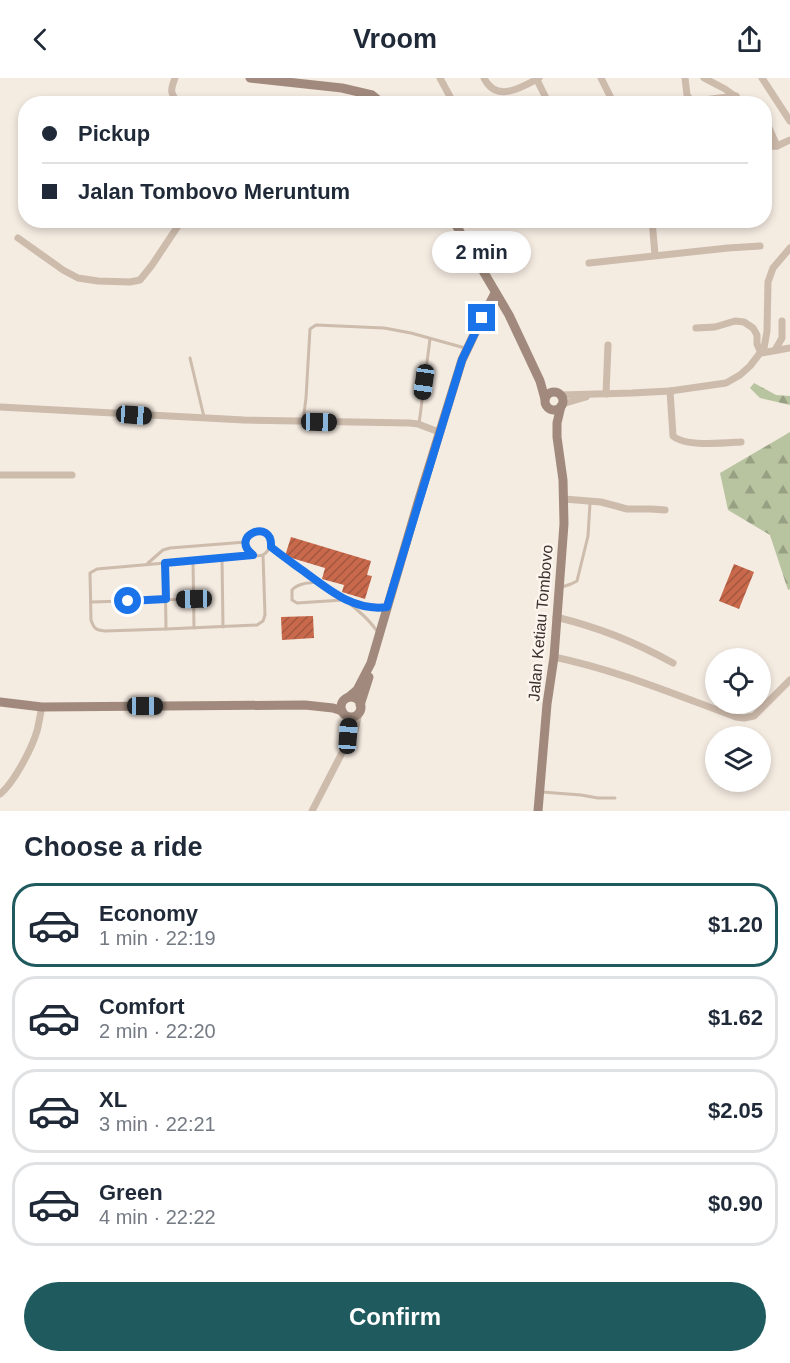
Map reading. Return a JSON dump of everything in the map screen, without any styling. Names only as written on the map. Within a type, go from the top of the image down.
[{"type":"street","points":[[173,96],[171,90],[175,78]]},
{"type":"street","points":[[250,78],[342,88],[373,96]]},
{"type":"street","points":[[440,78],[450,96]]},
{"type":"street","points":[[484,78],[490,87],[505,92],[515,90],[537,78],[545,96]]},
{"type":"street","points":[[601,78],[610,96]]},
{"type":"street","points":[[685,78],[688,96]]},
{"type":"street","points":[[704,78],[735,96]]},
{"type":"street","points":[[762,78],[790,121]]},
{"type":"street","points":[[772,137],[777,146]]},
{"type":"street","points":[[772,146],[790,140]]},
{"type":"street","points":[[18,238],[78,278],[130,282],[140,280],[177,228]]},
{"type":"street","name":"Jalan Ketiau Tombovo","points":[[458,228],[509,315],[534,368],[557,437]]},
{"type":"street","points":[[653,228],[655,255]]},
{"type":"street","points":[[589,262],[760,246]]},
{"type":"street","points":[[560,399],[555,410],[546,403],[548,394],[560,399],[594,394],[670,391],[726,383],[740,375],[761,353],[766,342],[768,282],[773,268],[790,248]]},
{"type":"street","points":[[312,811],[354,733],[379,634],[462,360],[495,293]]},
{"type":"street","points":[[696,328],[715,327],[735,321],[744,322],[753,328],[757,335],[757,344],[761,353]]},
{"type":"street","points":[[775,350],[782,338],[782,321]]},
{"type":"street","points":[[606,394],[608,345]]},
{"type":"street","points":[[761,353],[790,348]]},
{"type":"street","name":"Jalan Ketiau Tombovo","points":[[534,368],[560,399],[557,437],[564,499],[554,657],[547,704],[538,811]]},
{"type":"street","points":[[670,391],[674,436],[678,440],[707,444],[741,442]]},
{"type":"street","points":[[0,407],[204,419],[410,423],[439,432]]},
{"type":"street","points":[[0,475],[72,475]]},
{"type":"street","points":[[564,499],[601,502],[627,509],[665,510]]},
{"type":"street","points":[[556,616],[643,646],[673,663]]},
{"type":"street","points":[[554,657],[621,676],[744,718],[754,716],[790,680]]},
{"type":"street","points":[[345,747],[348,724],[341,706],[357,690],[371,663]]},
{"type":"street","points":[[305,705],[355,698],[359,708]]},
{"type":"street","points":[[0,702],[42,707],[305,705],[333,708],[351,716],[359,708]]},
{"type":"street","points":[[0,794],[15,776],[34,738],[42,707]]},
{"type":"lane","points":[[303,422],[310,329],[316,325],[384,328],[467,349]]},
{"type":"lane","points":[[418,424],[430,339]]},
{"type":"lane","points":[[190,358],[204,419]]},
{"type":"lane","points":[[559,588],[577,580],[588,536],[591,501]]},
{"type":"lane","points":[[253,555],[248,552],[247,537],[256,531],[266,533],[271,547],[263,555],[97,569],[90,573],[93,627],[96,630],[105,631],[257,625],[265,618],[263,555]]},
{"type":"lane","points":[[146,565],[163,550],[170,548],[246,542]]},
{"type":"lane","points":[[271,547],[346,600],[365,616],[379,634]]},
{"type":"lane","points":[[222,559],[224,627]]},
{"type":"lane","points":[[193,561],[194,628]]},
{"type":"lane","points":[[165,563],[166,629]]},
{"type":"lane","points":[[318,582],[295,586],[292,590],[292,600],[297,603],[346,600],[370,608],[387,607]]},
{"type":"lane","points":[[91,602],[194,599]]},
{"type":"lane","points":[[540,791],[615,798]]},
{"type":"green space","points":[[754,383],[776,395],[790,396],[790,405],[760,398],[750,388]]},
{"type":"green space","points":[[790,432],[790,589],[788,590],[770,535],[728,510],[720,473]]},
{"type":"building","points":[[291,537],[371,561],[367,575],[372,576],[365,599],[342,592],[344,585],[322,579],[325,568],[285,556]]},
{"type":"building","points":[[734,564],[754,572],[739,609],[719,601]]},
{"type":"building","points":[[313,616],[314,638],[282,640],[281,617]]},
{"type":"route","points":[[128,601],[166,599],[165,563],[253,555],[246,547],[247,537],[251,533],[261,531],[269,537],[271,547],[347,601],[370,608],[387,607],[462,360],[482,318]]}]
